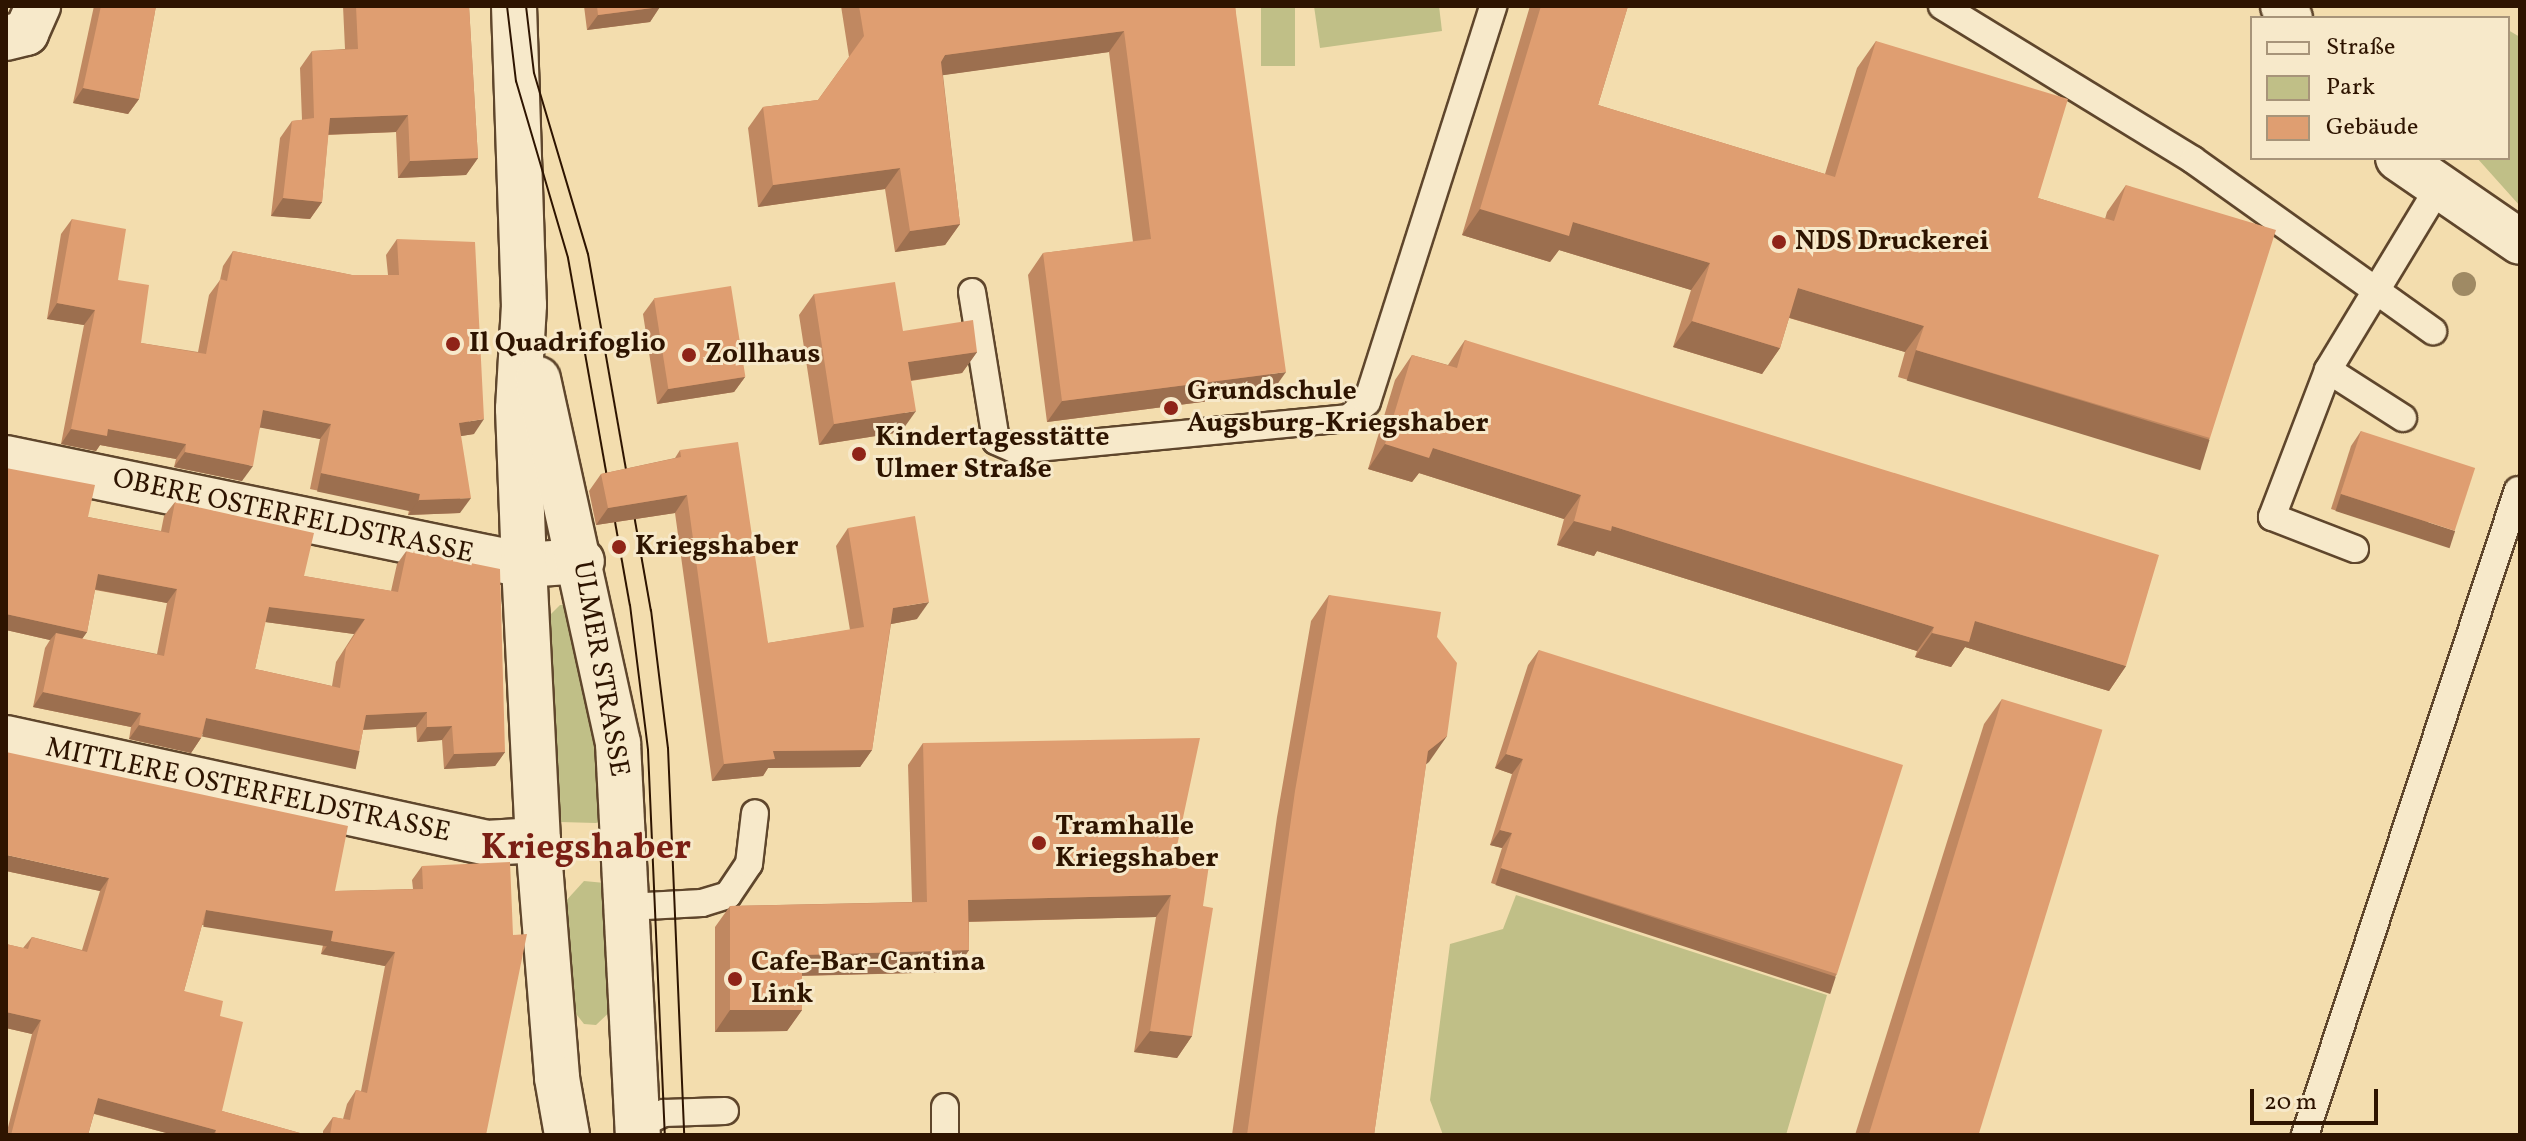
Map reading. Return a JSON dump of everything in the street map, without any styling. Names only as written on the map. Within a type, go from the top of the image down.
[{"type":"street","points":[[6,38],[26,33],[38,6]]},
{"type":"street","name":"ULMER STRASSE","points":[[514,6],[524,305],[518,409],[524,565],[538,840],[557,1078],[567,1135]]},
{"type":"street","points":[[2401,160],[2520,242]]},
{"type":"street","name":"ULMER STRASSE","points":[[524,305],[545,417],[582,561],[618,743],[627,907],[630,1132]]},
{"type":"street","name":"OBERE OSTERFELDSTRASSE","points":[[6,458],[524,565],[582,561]]},
{"type":"street","name":"MITTLERE OSTERFELDSTRASSE","points":[[6,738],[487,843],[538,840]]},
{"type":"lane","points":[[972,292],[996,441],[1016,450],[1349,418],[1367,402],[1493,6]]},
{"type":"lane","points":[[1942,6],[2193,160],[2373,292],[2433,331]]},
{"type":"lane","points":[[2355,549],[2272,517],[2328,370],[2439,187]]},
{"type":"lane","points":[[2328,370],[2403,418]]},
{"type":"lane","points":[[2305,1135],[2518,490]]},
{"type":"lane","points":[[627,907],[702,903],[728,895],[749,864],[755,813]]},
{"type":"lane","points":[[945,1107],[945,1135]]},
{"type":"lane","points":[[630,1132],[664,1113],[725,1111]]},
{"type":"green space","points":[[1261,6],[1295,6],[1295,66],[1261,66]]},
{"type":"green space","points":[[1314,6],[1439,6],[1442,31],[1320,48]]},
{"type":"green space","points":[[2510,31],[2520,37],[2520,206],[2479,160],[2510,160]]},
{"type":"green space","points":[[560,605],[569,605],[583,618],[605,820],[596,823],[560,822],[549,629],[551,614]]},
{"type":"green space","points":[[584,881],[605,883],[616,1006],[596,1025],[584,1024],[573,1010],[564,903]]},
{"type":"green space","points":[[1516,895],[1827,995],[1786,1135],[1443,1135],[1430,1100],[1450,944],[1503,929]]},
{"type":"building","points":[[101,6],[156,6],[139,99],[83,88]]},
{"type":"building","points":[[356,6],[469,6],[478,158],[410,161],[408,115],[330,118],[322,202],[283,198],[292,121],[314,118],[312,51],[358,49]]},
{"type":"building","points":[[597,6],[660,6],[660,7],[598,15]]},
{"type":"building","points":[[859,6],[1235,6],[1286,372],[1062,401],[1043,253],[1151,239],[1124,31],[945,55],[941,62],[960,224],[910,231],[900,168],[773,185],[763,107],[818,100],[864,36]]},
{"type":"building","name":"NDS Druckerei","points":[[1541,6],[1628,6],[1598,105],[1835,177],[1876,41],[2068,99],[2038,198],[2114,221],[2126,185],[2276,230],[2210,438],[1916,350],[1924,326],[1798,288],[1780,348],[1692,321],[1710,263],[1573,222],[1569,236],[1480,209]]},
{"type":"building","points":[[72,219],[126,229],[118,280],[149,285],[141,343],[206,354],[220,279],[227,281],[233,251],[352,275],[399,275],[397,239],[475,242],[484,419],[459,423],[471,498],[419,500],[420,494],[321,473],[331,424],[263,410],[253,466],[185,452],[186,444],[108,429],[107,436],[71,429],[95,310],[57,303]]},
{"type":"building","points":[[895,282],[903,331],[973,320],[977,352],[908,362],[916,411],[834,424],[814,294]]},
{"type":"building","name":"Zollhaus","points":[[731,286],[745,377],[668,389],[654,298]]},
{"type":"building","points":[[1465,340],[2159,555],[2126,666],[1975,621],[1969,642],[1932,633],[1934,627],[1612,526],[1611,531],[1574,521],[1581,495],[1433,448],[1429,458],[1385,444],[1412,355],[1457,368]]},
{"type":"building","points":[[2361,431],[2475,468],[2455,531],[2341,494]]},
{"type":"building","points":[[738,442],[768,643],[864,627],[848,528],[915,516],[929,602],[893,608],[872,750],[773,751],[775,759],[724,764],[687,495],[608,508],[601,474],[681,457],[680,450]]},
{"type":"building","points":[[6,468],[95,485],[88,517],[169,533],[175,502],[314,533],[304,576],[398,592],[407,550],[500,569],[505,752],[454,754],[452,726],[427,727],[427,712],[366,715],[359,751],[206,718],[201,738],[139,725],[141,713],[43,692],[56,633],[164,656],[177,589],[98,574],[87,632],[6,614]],"holes":[[[269,607],[365,619],[346,648],[340,688],[255,669]]]},
{"type":"building","points":[[1329,595],[1441,612],[1437,637],[1457,663],[1447,736],[1428,751],[1374,1135],[1247,1135],[1295,791]]},
{"type":"building","points":[[1539,650],[1903,765],[1837,974],[1501,868],[1512,833],[1500,830],[1523,759],[1506,754]]},
{"type":"building","points":[[2002,699],[2102,730],[1978,1135],[1869,1135]]},
{"type":"building","points":[[1200,738],[1174,860],[1209,865],[1203,906],[1213,908],[1192,1036],[1150,1031],[1171,895],[968,900],[969,950],[802,955],[802,1010],[730,1010],[730,906],[927,902],[923,743]]},
{"type":"building","points":[[6,752],[348,826],[335,891],[423,889],[422,866],[510,862],[513,935],[527,934],[486,1135],[330,1135],[333,1117],[350,1120],[356,1090],[367,1093],[395,952],[331,941],[333,931],[206,910],[184,991],[223,1001],[220,1016],[243,1022],[222,1111],[307,1135],[215,1135],[216,1130],[98,1098],[88,1135],[11,1135],[41,1020],[6,1012],[6,944],[28,949],[32,937],[87,952],[109,878],[7,855],[6,860]]},
{"type":"tram line","points":[[507,6],[516,81],[568,258],[630,605],[648,750],[665,1135]]},
{"type":"tram line","points":[[526,6],[534,73],[588,254],[651,610],[668,748],[684,1135]]},
{"type":"place","name":"NDS Druckerei","points":[[1779,242]]},
{"type":"place","name":"Il Quadrifoglio","points":[[453,344]]},
{"type":"place","name":"Zollhaus","points":[[689,355]]},
{"type":"place","name":"Grundschule Augsburg-Kriegshaber","points":[[1171,408]]},
{"type":"place","name":"Kindertagesstätte Ulmer Straße","points":[[859,454]]},
{"type":"place","name":"Kriegshaber","points":[[619,547]]},
{"type":"place","name":"Tramhalle Kriegshaber","points":[[1039,843]]},
{"type":"place","name":"Cafe-Bar-Cantina Link","points":[[735,979]]},
{"type":"district","name":"Kriegshaber","points":[[586,850]]}]
